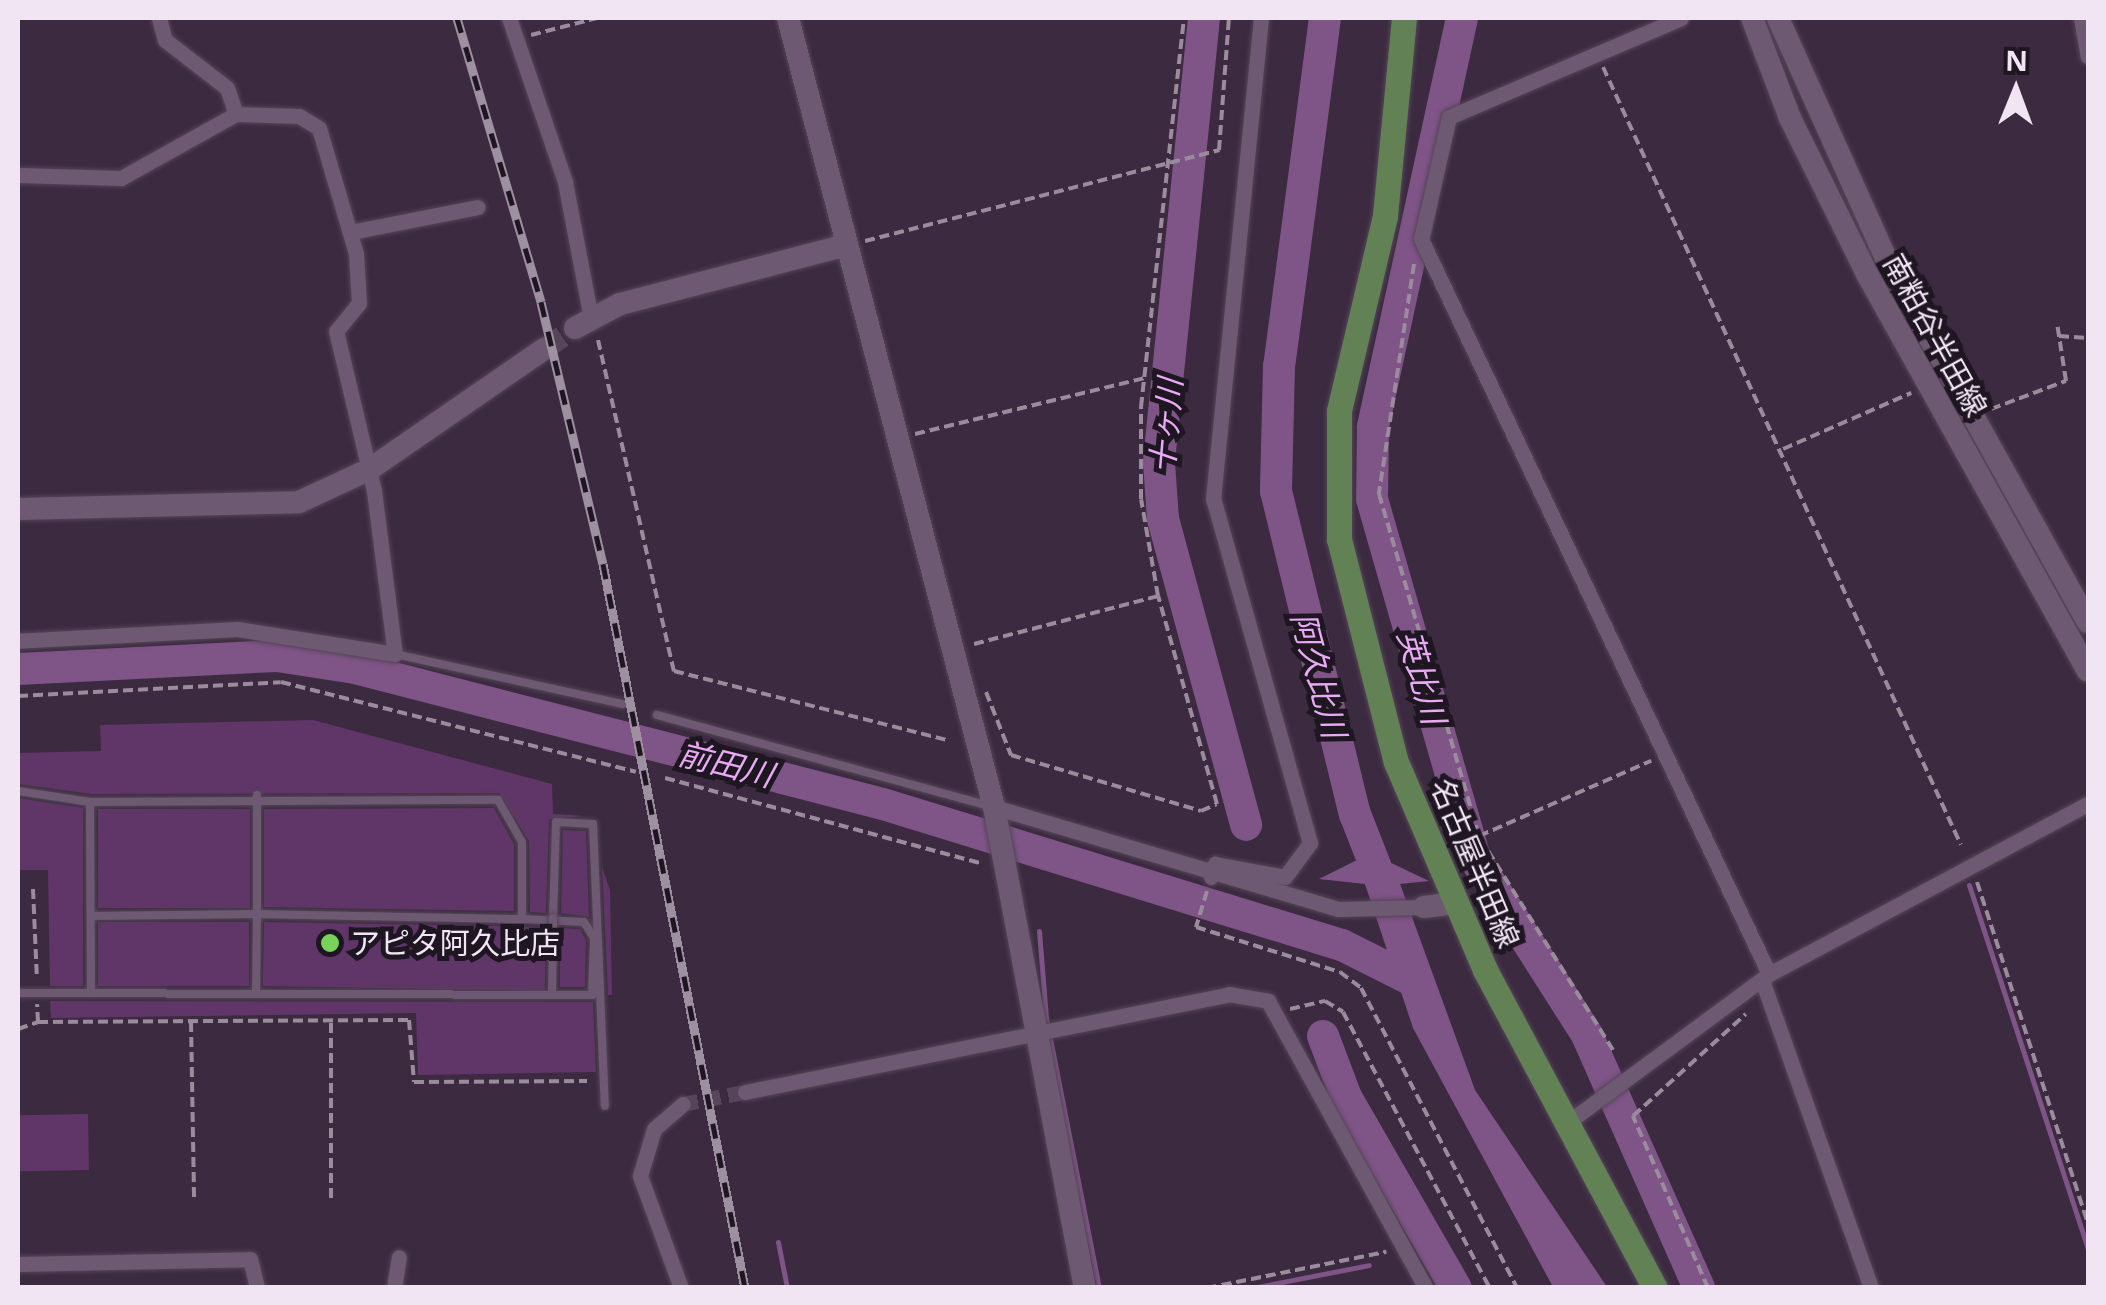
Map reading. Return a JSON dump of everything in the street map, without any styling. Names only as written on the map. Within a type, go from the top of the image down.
[{"type":"main road","name":"名古屋半田線","points":[[1404,18],[1385,216],[1333,469],[1338,539],[1396,762],[1456,903],[1571,1120],[1654,1288]]},
{"type":"street","points":[[159,18],[165,40],[227,88],[236,114]]},
{"type":"street","points":[[509,18],[565,182],[583,323],[846,246]]},
{"type":"street","points":[[788,18],[995,811],[1031,1031],[1084,1288]]},
{"type":"street","points":[[1211,877],[1215,864],[1285,877],[1310,844],[1213,499],[1261,18]]},
{"type":"street","points":[[1682,18],[1448,117],[1421,238],[1765,977],[1870,1288]]},
{"type":"street","name":"南粕谷半田線","points":[[1752,18],[1790,118],[1928,386],[2088,671]]},
{"type":"street","name":"南粕谷半田線","points":[[1778,18],[1812,109],[1974,418],[2088,622]]},
{"type":"street","points":[[2081,18],[2088,56]]},
{"type":"street","points":[[18,175],[121,178],[236,114],[299,116],[319,128],[351,232],[359,303],[336,331],[370,469],[395,654],[238,628],[18,641]]},
{"type":"street","points":[[351,232],[478,206]]},
{"type":"street","points":[[18,509],[120,501],[262,509],[370,469],[544,350]]},
{"type":"street","points":[[1571,1120],[1599,1104],[1765,977],[2088,804]]},
{"type":"street","points":[[995,811],[1211,877],[1338,909],[1456,903]]},
{"type":"street","points":[[745,1092],[1031,1031],[1229,994],[1278,1012],[1426,1288]]},
{"type":"street","points":[[681,1288],[640,1176],[654,1129],[684,1104]]},
{"type":"street","points":[[394,1288],[399,1258]]},
{"type":"street","points":[[18,1264],[250,1259],[257,1288]]},
{"type":"lane","points":[[395,654],[622,704]]},
{"type":"lane","points":[[656,715],[995,811]]},
{"type":"lane","points":[[18,791],[90,802],[258,795],[498,800],[522,842],[522,919]]},
{"type":"lane","points":[[256,994],[258,795]]},
{"type":"lane","points":[[90,802],[91,993]]},
{"type":"lane","points":[[552,995],[556,822],[592,824],[605,1106]]},
{"type":"lane","points":[[18,992],[592,995],[594,938],[584,922],[257,914],[91,916]]},
{"type":"path","points":[[517,39],[597,18]]},
{"type":"path","points":[[978,672],[1011,755],[1201,811],[1217,804],[1158,596],[1141,499],[1145,378],[1184,18]]},
{"type":"path","points":[[846,246],[1207,153],[1224,143],[1230,18]]},
{"type":"path","points":[[1597,54],[1783,450],[1961,845]]},
{"type":"path","points":[[1421,238],[1379,494],[1479,836],[1612,1050]]},
{"type":"path","points":[[1974,418],[2066,382],[2056,322]]},
{"type":"path","points":[[583,323],[674,671],[946,740]]},
{"type":"path","points":[[2058,336],[2088,338]]},
{"type":"path","points":[[896,439],[1145,378]]},
{"type":"path","points":[[1783,450],[1928,386]]},
{"type":"path","points":[[972,656],[969,646],[1158,596]]},
{"type":"path","points":[[18,696],[281,682],[636,772]]},
{"type":"path","points":[[1479,836],[1664,755]]},
{"type":"path","points":[[665,778],[902,836],[1007,869]]},
{"type":"path","points":[[1211,877],[1196,926],[1340,972],[1370,1005],[1517,1288]]},
{"type":"path","points":[[1977,882],[2088,1224]]},
{"type":"path","points":[[33,889],[38,1022]]},
{"type":"path","points":[[1708,1288],[1633,1116],[1726,1036],[1751,1008],[1748,992]]},
{"type":"path","points":[[1278,1012],[1325,1001],[1344,1012],[1490,1288]]},
{"type":"path","points":[[18,1029],[38,1022],[409,1020],[414,1082],[586,1080]]},
{"type":"path","points":[[331,1021],[331,1198]]},
{"type":"path","points":[[191,1022],[194,1200]]},
{"type":"path","points":[[1207,1288],[1405,1248]]},
{"type":"shaded area","points":[[1385,860],[1429,881],[1400,884],[1475,1090],[1607,1287],[1553,1287],[1413,1028],[1365,884],[1319,879],[1355,861]]},
{"type":"building","points":[[313,720],[552,784],[553,814],[584,816],[549,819],[546,913],[530,912],[529,841],[499,793],[91,794],[18,784],[18,753],[101,751],[100,725]]},
{"type":"building","points":[[18,798],[83,808],[83,986],[50,986],[48,870],[18,870]]},
{"type":"building","points":[[494,808],[514,844],[514,911],[264,907],[264,809]]},
{"type":"building","points":[[98,809],[250,809],[250,908],[98,908]]},
{"type":"building","points":[[563,830],[586,831],[589,917],[561,913]]},
{"type":"building","points":[[602,867],[610,890],[612,995],[608,995]]},
{"type":"building","points":[[98,922],[249,922],[249,986],[98,986]]},
{"type":"building","points":[[264,922],[546,927],[545,991],[263,986]]},
{"type":"building","points":[[560,928],[580,929],[586,940],[585,987],[560,987]]},
{"type":"building","points":[[50,1001],[593,1002],[596,1072],[418,1075],[416,1013],[51,1018]]},
{"type":"building","points":[[88,1114],[89,1170],[19,1171],[18,1115]]},
{"type":"waterway","name":"十ヶ川","points":[[1204,18],[1159,463],[1163,519],[1246,825]]},
{"type":"waterway","name":"阿久比川","points":[[1325,18],[1279,366],[1276,491],[1355,814],[1389,901]]},
{"type":"waterway","name":"英比川","points":[[1462,18],[1373,427],[1372,499],[1475,859],[1587,1035],[1699,1288]]},
{"type":"waterway","name":"前田川","points":[[18,669],[277,656],[355,668],[883,804],[1342,945],[1414,981]]},
{"type":"waterway","points":[[1969,885],[2088,1250]]},
{"type":"waterway","points":[[1039,931],[1046,1018],[1099,1288]]},
{"type":"waterway","name":"十ヶ川","points":[[1323,1036],[1346,1097],[1456,1288]]},
{"type":"waterway","points":[[778,1242],[787,1288]]},
{"type":"waterway","points":[[1252,1288],[1369,1265]]},
{"type":"tunnel","points":[[544,349],[575,328]]},
{"type":"tunnel","points":[[683,1104],[745,1092]]},
{"type":"railway","points":[[457,18],[541,302],[603,564],[745,1288]]},
{"type":"place","name":"アピタ阿久比店","points":[[330,943]]}]
